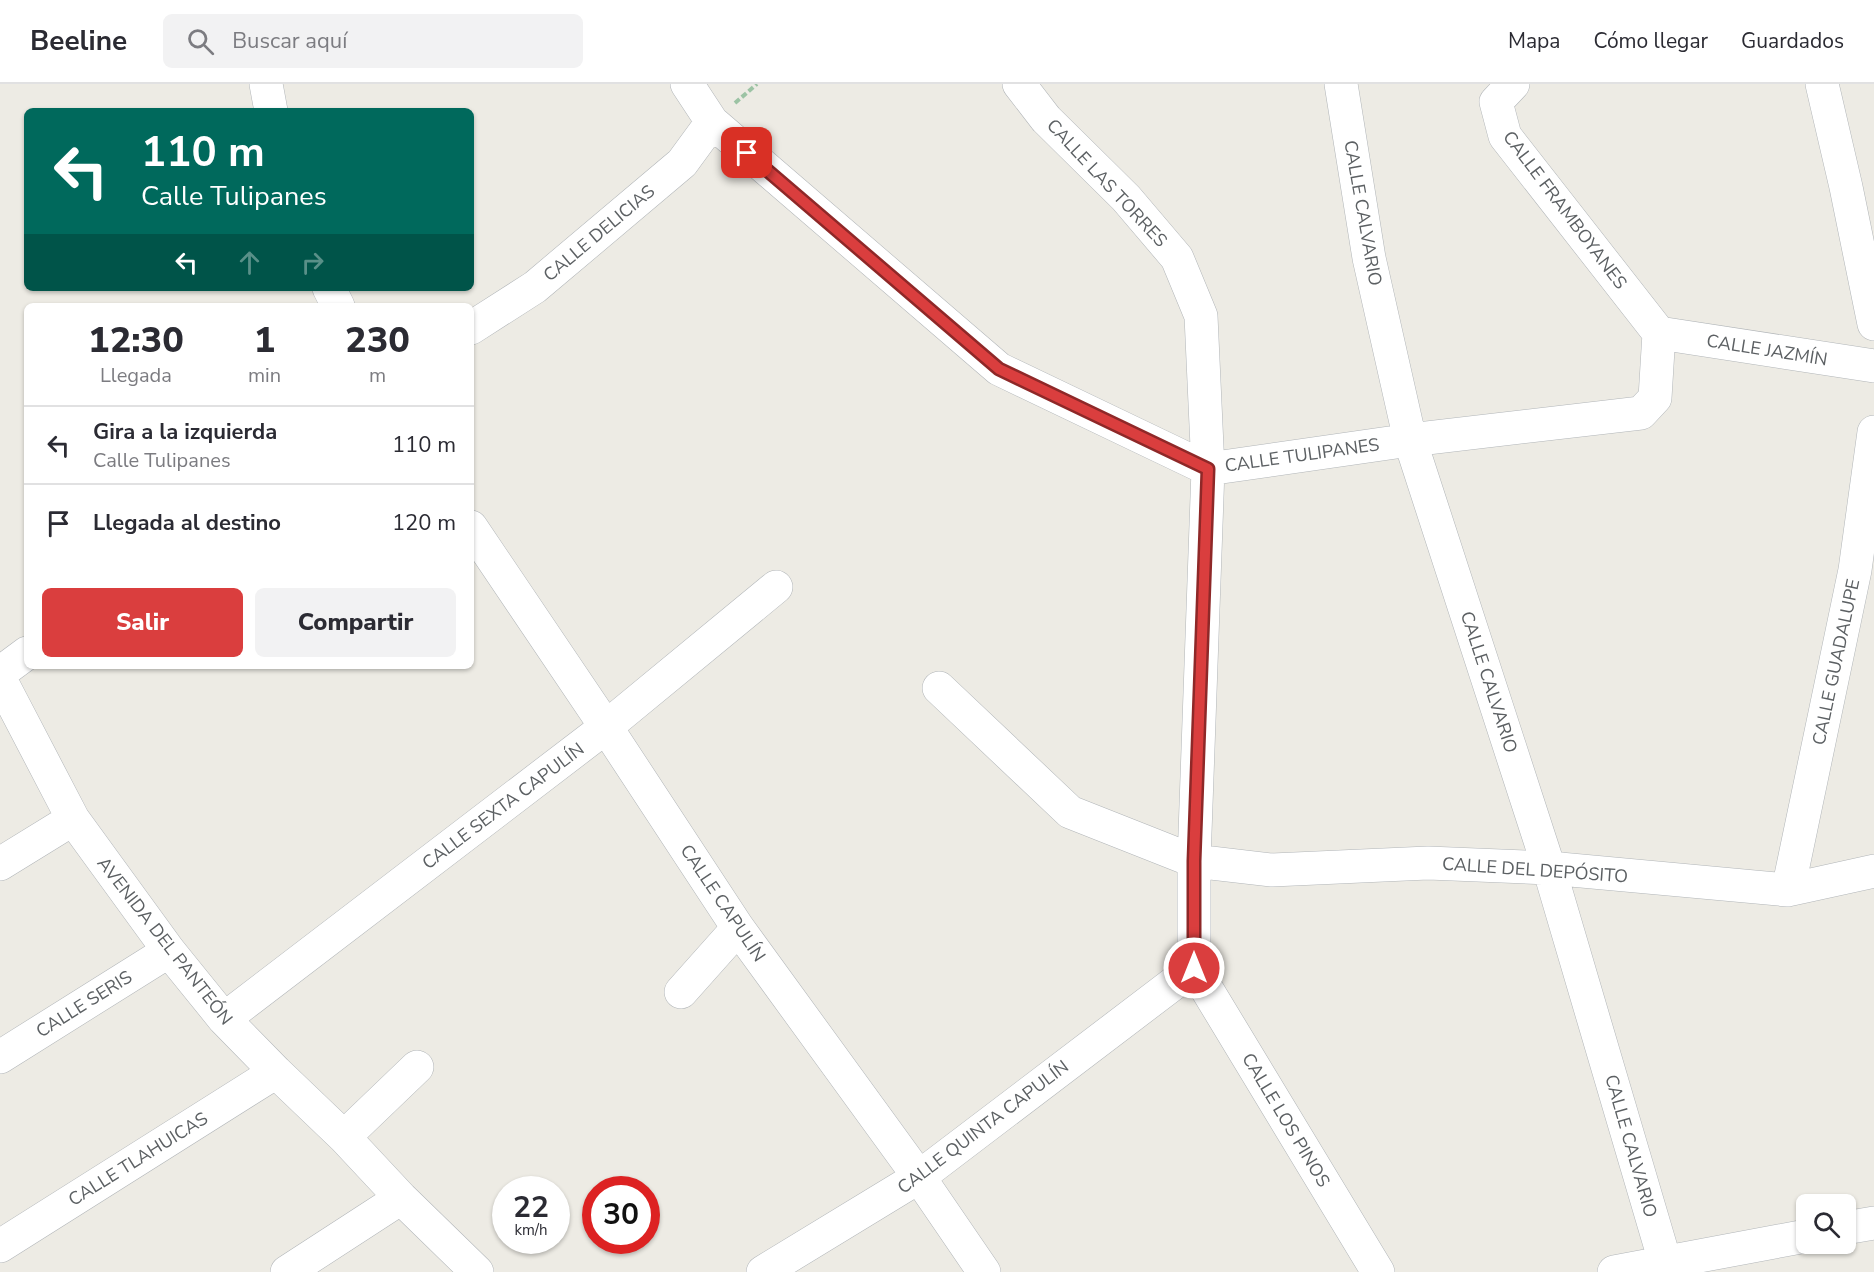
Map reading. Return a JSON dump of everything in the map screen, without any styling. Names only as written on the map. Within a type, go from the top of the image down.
[{"type":"street","name":"CALLE TULIPANES","points":[[687,84],[712,122],[999,369],[1208,469],[1410,440],[1641,413],[1655,398],[1659,333]]},
{"type":"street","name":"CALLE LAS TORRES","points":[[1019,84],[1046,119],[1126,198],[1177,258],[1201,316],[1208,469],[1194,861],[1194,968]]},
{"type":"street","name":"CALLE CALVARIO","points":[[1341,84],[1369,258],[1410,440],[1549,868],[1666,1267]]},
{"type":"street","name":"CALLE FRAMBOYANES","points":[[1513,84],[1496,102],[1505,136],[1659,333]]},
{"type":"street","points":[[1822,84],[1874,324]]},
{"type":"street","name":"CALLE DELICIAS","points":[[474,326],[535,287],[682,163],[712,122]]},
{"type":"street","name":"CALLE JAZMÍN","points":[[1659,333],[1874,366]]},
{"type":"street","name":"CALLE GUADALUPE","points":[[1788,890],[1855,570],[1874,432]]},
{"type":"street","name":"CALLE CAPULÍN","points":[[474,531],[738,928],[919,1178],[984,1272]]},
{"type":"street","points":[[1855,570],[1874,603]]},
{"type":"street","name":"CALLE SEXTA CAPULÍN","points":[[224,1019],[606,727],[776,587]]},
{"type":"street","points":[[0,673],[24,655]]},
{"type":"street","name":"AVENIDA DEL PANTEÓN","points":[[0,679],[72,819],[169,951],[224,1019],[477,1272]]},
{"type":"street","name":"CALLE DEL DEPÓSITO","points":[[939,688],[1070,812],[1194,861],[1272,870],[1428,863],[1549,868],[1788,890],[1874,871]]},
{"type":"street","points":[[0,864],[72,819]]},
{"type":"street","points":[[681,992],[738,928]]},
{"type":"street","name":"CALLE SERIS","points":[[0,1057],[169,951]]},
{"type":"street","name":"CALLE QUINTA CAPULÍN","points":[[763,1272],[919,1178],[1194,968]]},
{"type":"street","name":"CALLE LOS PINOS","points":[[1194,968],[1378,1272]]},
{"type":"street","points":[[344,1137],[417,1067]]},
{"type":"street","name":"CALLE TLAHUICAS","points":[[0,1246],[276,1072]]},
{"type":"street","points":[[287,1272],[401,1198]]},
{"type":"street","points":[[1856,1226],[1874,1223]]},
{"type":"street","points":[[1614,1272],[1666,1267],[1796,1238]]},
{"type":"route","points":[[747,153],[999,369],[1208,469],[1194,861],[1194,968]]}]
